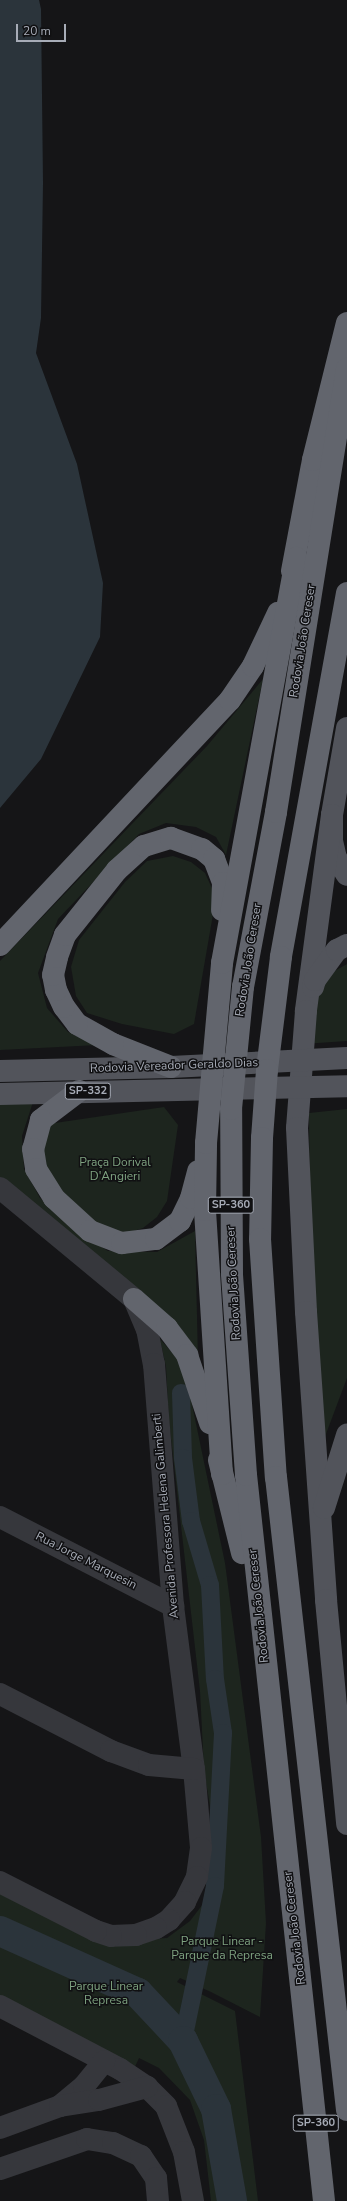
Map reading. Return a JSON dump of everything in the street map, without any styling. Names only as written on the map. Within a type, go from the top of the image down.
[{"type":"highway","points":[[222,963],[314,460],[347,323]]},
{"type":"highway","name":"Rodovia João Cereser","points":[[324,2201],[259,1616],[246,1475],[232,1273],[231,1109],[243,987],[277,804],[347,369]]},
{"type":"highway","points":[[0,945],[230,700],[254,666],[272,628],[296,558]]},
{"type":"highway","name":"SP-360","points":[[347,593],[281,957],[262,1130],[260,1239],[276,1477],[347,2110]]},
{"type":"highway","points":[[171,1067],[113,1044],[77,1024],[64,1007],[56,990],[53,975],[65,935],[117,870],[144,846],[171,838],[202,849],[214,859],[223,883],[222,963],[206,1143],[205,1210],[222,1474]]},
{"type":"highway","points":[[79,1092],[41,1120],[33,1149],[36,1169],[54,1198],[97,1233],[122,1243],[156,1239],[180,1221],[191,1198],[206,1143]]},
{"type":"highway","points":[[134,1299],[167,1328],[187,1355],[208,1415],[259,1616]]},
{"type":"highway","points":[[312,2092],[312,2201]]},
{"type":"main road","points":[[347,728],[332,815],[306,1011],[297,1128],[306,1312],[321,1518],[347,1824]]},
{"type":"main road","points":[[332,815],[332,841],[336,858],[347,875]]},
{"type":"main road","points":[[306,1011],[315,980],[337,950],[347,946]]},
{"type":"main road","name":"Rodovia Vereador Geraldo Dias","points":[[0,1071],[171,1067],[347,1058]]},
{"type":"main road","name":"Rodovia Vereador Geraldo Dias","points":[[0,1094],[176,1088],[336,1085]]},
{"type":"main road","points":[[321,1518],[347,1435]]},
{"type":"street","name":"Avenida Professora Helena Galimberti","points":[[0,1882],[111,1936],[136,1935],[156,1928],[169,1920],[185,1902],[197,1877],[200,1856],[194,1769],[173,1606],[154,1364],[147,1329],[134,1299],[76,1249],[1,1189]]},
{"type":"street","name":"Rua Jorge Marquesin","points":[[0,1517],[173,1606]]},
{"type":"street","points":[[0,1694],[111,1751],[143,1763],[167,1768],[194,1769]]},
{"type":"street","points":[[0,2006],[104,2061],[147,2087],[166,2106],[175,2124],[184,2152],[193,2201]]},
{"type":"street","points":[[60,2106],[84,2086],[104,2061]]},
{"type":"street","points":[[0,2128],[60,2106],[100,2100],[147,2087]]},
{"type":"street","points":[[0,2169],[87,2139],[113,2142],[141,2156],[156,2178],[158,2201]]},
{"type":"green space","points":[[263,679],[226,855],[216,837],[196,827],[166,823],[139,834],[58,919],[38,973],[47,1008],[68,1032],[98,1045],[0,1050],[0,961],[207,746]]},
{"type":"green space","points":[[173,856],[191,862],[205,873],[216,897],[194,1024],[174,1034],[122,1024],[87,1013],[76,996],[71,967],[79,940],[125,882],[147,861]]},
{"type":"green space","points":[[347,964],[347,1041],[303,1044],[309,1004],[331,973]]},
{"type":"green space","points":[[33,1102],[22,1136],[24,1169],[40,1198],[74,1229],[108,1251],[157,1252],[195,1231],[198,1359],[30,1201],[0,1177],[0,1103]]},
{"type":"green space","name":"Praça Dorival D'Angieri","points":[[164,1107],[178,1125],[167,1201],[157,1217],[143,1228],[125,1234],[105,1229],[65,1202],[40,1163],[48,1124]]},
{"type":"green space","points":[[347,1109],[347,1378],[317,1458],[311,1354],[309,1113]]},
{"type":"green space","points":[[160,1339],[184,1366],[225,1563],[261,1837],[266,1923],[260,2017],[180,1978],[177,1982],[235,2011],[258,2201],[211,2201],[204,2140],[190,2100],[159,2068],[139,2058],[133,2071],[0,2000],[0,1880],[122,1941],[167,1938],[190,1921],[206,1900],[211,1879],[214,1830],[204,1770],[200,1691],[169,1421],[166,1367]]},
{"type":"shaded area","points":[[0,0],[39,0],[41,9],[43,183],[41,318],[36,353],[77,464],[103,583],[100,637],[41,759],[0,808]]},
{"type":"waterway","points":[[181,1393],[183,1458],[191,1521],[210,1585],[215,1679],[223,1733],[215,1886],[183,2041]]},
{"type":"waterway","points":[[0,1931],[138,1993],[183,2041],[216,2109],[232,2201]]},
{"type":"park label","name":"Parque Linear - Parque da Represa","points":[[222,1949]]},
{"type":"park label","name":"Parque Linear Represa","points":[[106,1994]]}]
